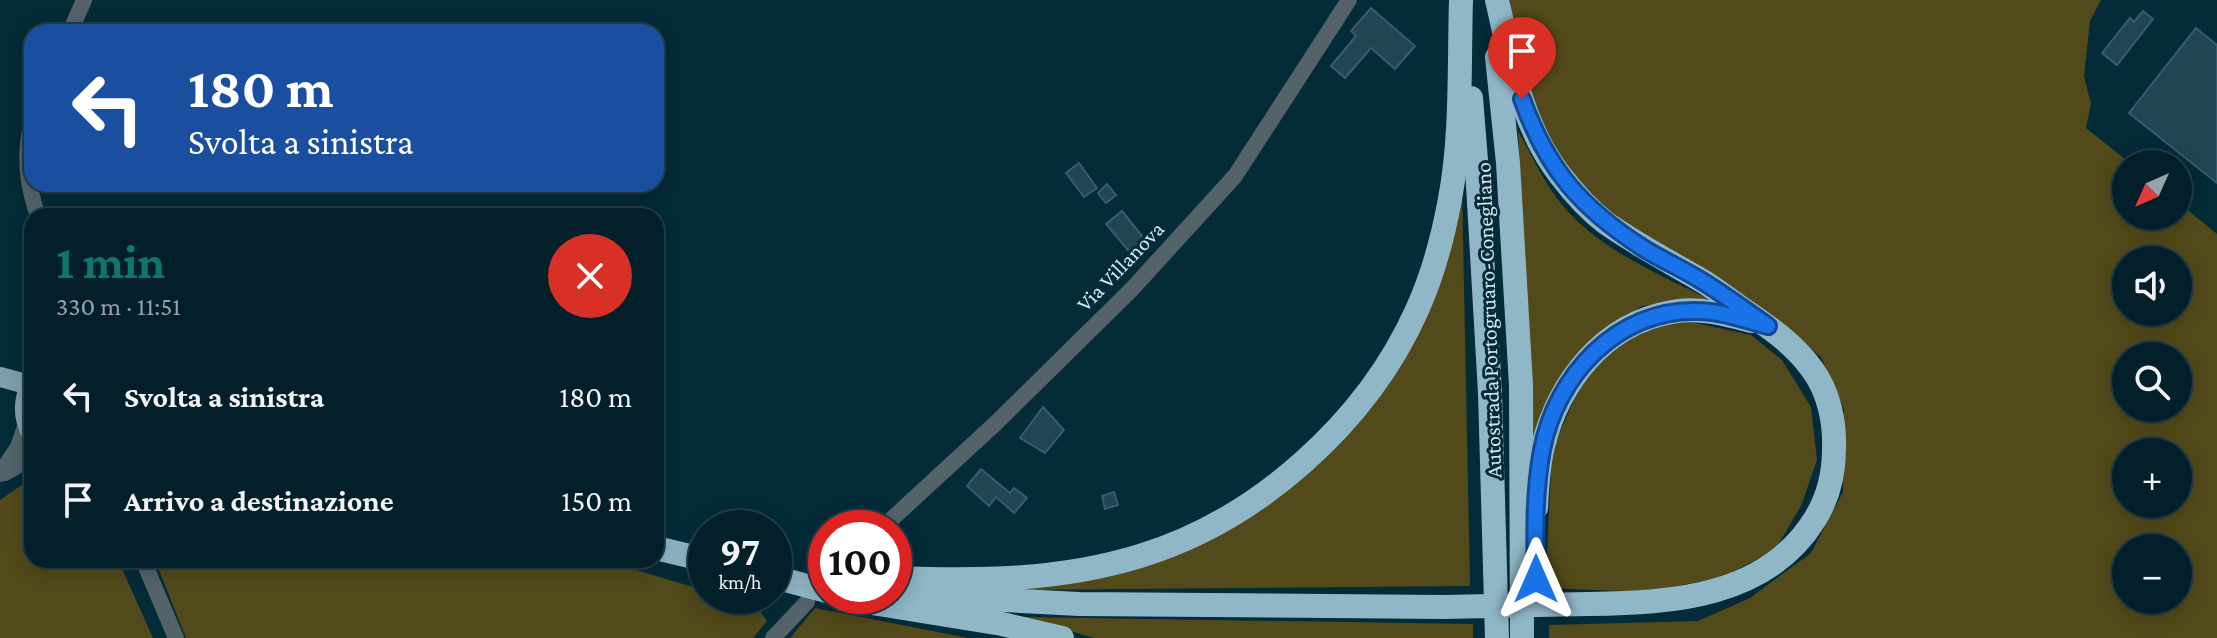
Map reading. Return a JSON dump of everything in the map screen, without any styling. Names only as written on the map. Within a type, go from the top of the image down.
[{"type":"highway","points":[[912,579],[974,581],[1027,577],[1091,568],[1141,556],[1188,538],[1237,513],[1280,482],[1319,448],[1347,417],[1398,346],[1418,309],[1435,263],[1450,198],[1455,156],[1462,0]]},
{"type":"highway","name":"Autostrada Portogruaro-Conegliano","points":[[1462,0],[1478,185],[1490,393],[1497,638]]},
{"type":"highway","points":[[912,594],[1079,604],[1444,607],[1634,604],[1719,591],[1779,561],[1804,537],[1828,491],[1834,461],[1835,431],[1829,403],[1814,372],[1793,347],[1768,326],[1701,280],[1603,221],[1569,186],[1544,153],[1529,119],[1494,0]]},
{"type":"highway","name":"Autostrada Portogruaro-Conegliano","points":[[1494,0],[1508,163],[1521,385],[1522,638]]},
{"type":"highway","points":[[1536,638],[1535,519],[1538,479],[1546,436],[1570,380],[1605,341],[1646,319],[1672,312],[1698,311],[1729,315],[1768,326]]},
{"type":"highway","points":[[664,550],[688,556]]},
{"type":"highway","points":[[912,609],[1002,624],[1062,638]]},
{"type":"main road","points":[[0,377],[24,387]]},
{"type":"main road","points":[[0,386],[24,388]]},
{"type":"street","points":[[74,24],[84,0]]},
{"type":"street","name":"Via Villanova","points":[[902,510],[996,423],[1132,289],[1235,176],[1349,0]]},
{"type":"street","points":[[0,475],[24,437]]},
{"type":"street","points":[[0,475],[24,461]]},
{"type":"street","points":[[146,568],[176,638]]},
{"type":"street","points":[[773,638],[808,605]]},
{"type":"shaded area","points":[[1510,0],[2101,0],[2090,21],[2084,76],[2091,103],[2086,128],[2114,150],[2112,230],[2192,230],[2192,213],[2217,234],[2217,638],[1549,638],[1549,625],[1698,621],[1750,598],[1811,553],[1843,492],[1844,409],[1821,357],[1761,309],[1617,222],[1566,175],[1543,138],[1516,50]]},
{"type":"shaded area","points":[[1518,131],[1553,193],[1590,232],[1628,258],[1709,299],[1642,306],[1593,338],[1534,442]]},
{"type":"shaded area","points":[[1462,186],[1470,586],[1015,590],[1186,547],[1361,413]]},
{"type":"shaded area","points":[[1681,320],[1751,335],[1782,360],[1811,407],[1817,460],[1801,506],[1775,550],[1723,577],[1647,592],[1545,588],[1552,451],[1584,376],[1625,339]]},
{"type":"shaded area","points":[[24,484],[24,568],[122,568],[153,638],[0,638],[0,500]]},
{"type":"shaded area","points":[[158,568],[630,568],[688,586],[688,614],[762,614],[767,621],[753,638],[186,638]]},
{"type":"shaded area","points":[[810,614],[846,614],[968,638],[790,638]]},
{"type":"shaded area","points":[[1022,617],[1473,624],[1473,638],[1094,638]]},
{"type":"building","points":[[1371,8],[1415,46],[1395,69],[1371,48],[1345,78],[1331,66],[1356,36],[1351,31]]},
{"type":"building","points":[[2143,11],[2153,19],[2117,65],[2102,53],[2130,18],[2134,22]]},
{"type":"building","points":[[2196,28],[2217,45],[2217,183],[2192,163],[2192,150],[2176,150],[2129,113]]},
{"type":"building","points":[[1079,163],[1097,188],[1084,197],[1066,173]]},
{"type":"building","points":[[1107,184],[1116,195],[1106,203],[1098,193]]},
{"type":"building","points":[[1122,211],[1147,242],[1131,254],[1106,224]]},
{"type":"building","points":[[1043,407],[1064,430],[1045,453],[1020,438]]},
{"type":"building","points":[[981,469],[1010,493],[1014,488],[1027,498],[1014,513],[996,497],[989,506],[967,486]]},
{"type":"building","points":[[1114,492],[1118,505],[1105,509],[1102,496]]},
{"type":"route","points":[[1522,99],[1544,153],[1559,174],[1603,221],[1701,280],[1768,326],[1729,315],[1672,312],[1646,319],[1626,329],[1605,341],[1585,361],[1570,380],[1543,447],[1535,519],[1536,579]]}]
